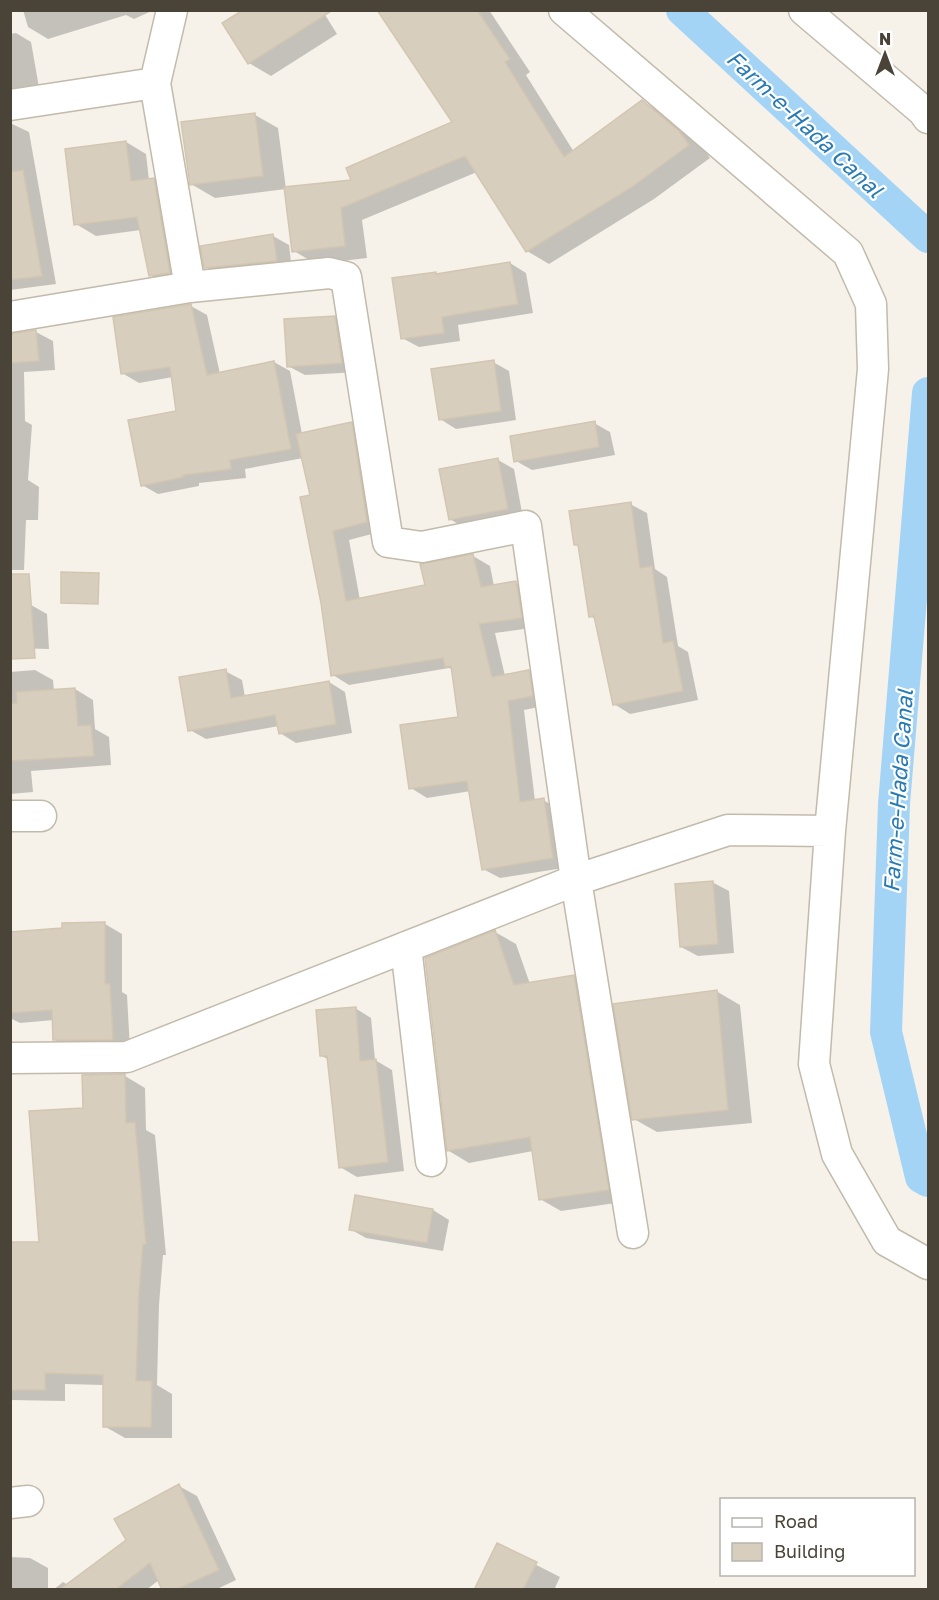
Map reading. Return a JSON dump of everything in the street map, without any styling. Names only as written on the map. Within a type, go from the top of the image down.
[{"type":"street","points":[[172,10],[155,83],[190,287]]},
{"type":"street","points":[[564,10],[848,253],[870,304],[873,369],[830,831],[814,1064],[837,1154],[886,1241],[928,1264]]},
{"type":"street","points":[[804,10],[924,111],[928,118]]},
{"type":"street","points":[[10,105],[155,83]]},
{"type":"street","points":[[10,317],[190,287],[329,273],[346,277],[388,542],[422,547],[526,526],[576,880],[633,1233]]},
{"type":"street","points":[[10,816],[41,816]]},
{"type":"street","points":[[10,1058],[127,1057],[576,880],[728,831],[830,831]]},
{"type":"street","points":[[406,947],[431,1161]]},
{"type":"building","points":[[243,10],[333,10],[248,64],[222,23]]},
{"type":"building","points":[[377,10],[477,10],[510,59],[505,62],[564,157],[642,100],[679,131],[689,145],[632,187],[526,252],[465,156],[341,208],[345,246],[292,252],[284,187],[351,180],[346,168],[452,122]]},
{"type":"building","points":[[255,113],[263,176],[190,185],[181,122]]},
{"type":"building","points":[[126,141],[131,181],[154,178],[170,273],[149,276],[137,217],[74,225],[65,149]]},
{"type":"building","points":[[23,170],[42,276],[10,280],[10,172]]},
{"type":"building","points":[[273,234],[277,261],[204,268],[200,246]]},
{"type":"building","points":[[510,262],[518,304],[442,317],[444,333],[401,339],[392,278],[436,272],[436,274]]},
{"type":"building","points":[[191,304],[207,375],[274,361],[291,449],[230,460],[231,469],[183,475],[184,477],[141,486],[128,420],[176,411],[170,367],[121,374],[113,317]]},
{"type":"building","points":[[335,316],[342,363],[287,367],[284,319]]},
{"type":"building","points":[[36,330],[39,361],[10,363],[10,334]]},
{"type":"building","points":[[494,360],[501,411],[439,420],[431,369]]},
{"type":"building","points":[[595,421],[599,447],[514,462],[510,436]]},
{"type":"building","points":[[352,422],[367,522],[333,531],[346,601],[425,585],[420,564],[473,554],[481,587],[516,581],[522,618],[479,624],[492,677],[529,670],[533,696],[508,701],[520,802],[544,798],[553,858],[482,870],[467,781],[409,789],[400,725],[458,717],[451,666],[445,667],[443,658],[331,676],[321,603],[300,497],[310,495],[296,434]]},
{"type":"building","points":[[498,458],[508,509],[449,520],[439,469]]},
{"type":"building","points":[[631,502],[640,568],[652,566],[663,643],[673,641],[683,691],[613,705],[594,616],[589,617],[578,545],[574,545],[569,511]]},
{"type":"building","points":[[61,572],[99,573],[98,604],[61,603]]},
{"type":"building","points":[[10,574],[29,574],[35,658],[10,659]]},
{"type":"building","points":[[226,669],[231,698],[329,681],[336,724],[279,734],[275,715],[188,731],[179,677]]},
{"type":"building","points":[[75,688],[78,726],[91,725],[94,756],[10,761],[10,704],[17,703],[16,692]]},
{"type":"building","points":[[713,881],[718,944],[680,947],[675,884]]},
{"type":"building","points":[[105,922],[105,984],[110,984],[113,1040],[53,1040],[52,1010],[10,1013],[10,932],[62,928],[62,923]]},
{"type":"building","points":[[495,930],[514,985],[574,975],[609,1190],[539,1200],[530,1137],[447,1151],[425,958]]},
{"type":"building","points":[[717,990],[728,1110],[632,1120],[613,1004]]},
{"type":"building","points":[[356,1007],[360,1061],[376,1059],[388,1162],[339,1168],[327,1056],[320,1056],[316,1010]]},
{"type":"building","points":[[125,1074],[126,1123],[135,1122],[146,1244],[143,1244],[139,1292],[136,1381],[152,1381],[151,1427],[103,1427],[103,1375],[45,1373],[45,1390],[10,1390],[10,1242],[39,1242],[29,1111],[83,1108],[82,1075]]},
{"type":"building","points":[[355,1195],[433,1209],[427,1243],[349,1230]]},
{"type":"building","points":[[179,1484],[219,1570],[175,1590],[162,1590],[150,1563],[115,1590],[59,1590],[126,1540],[114,1519]]},
{"type":"building","points":[[497,1543],[537,1562],[523,1590],[474,1590]]},
{"type":"waterway","name":"Farm-e-Hada Canal","points":[[682,10],[928,237]]},
{"type":"waterway","name":"Farm-e-Hada Canal","points":[[928,393],[894,804],[886,1032],[921,1177],[928,1181]]}]
